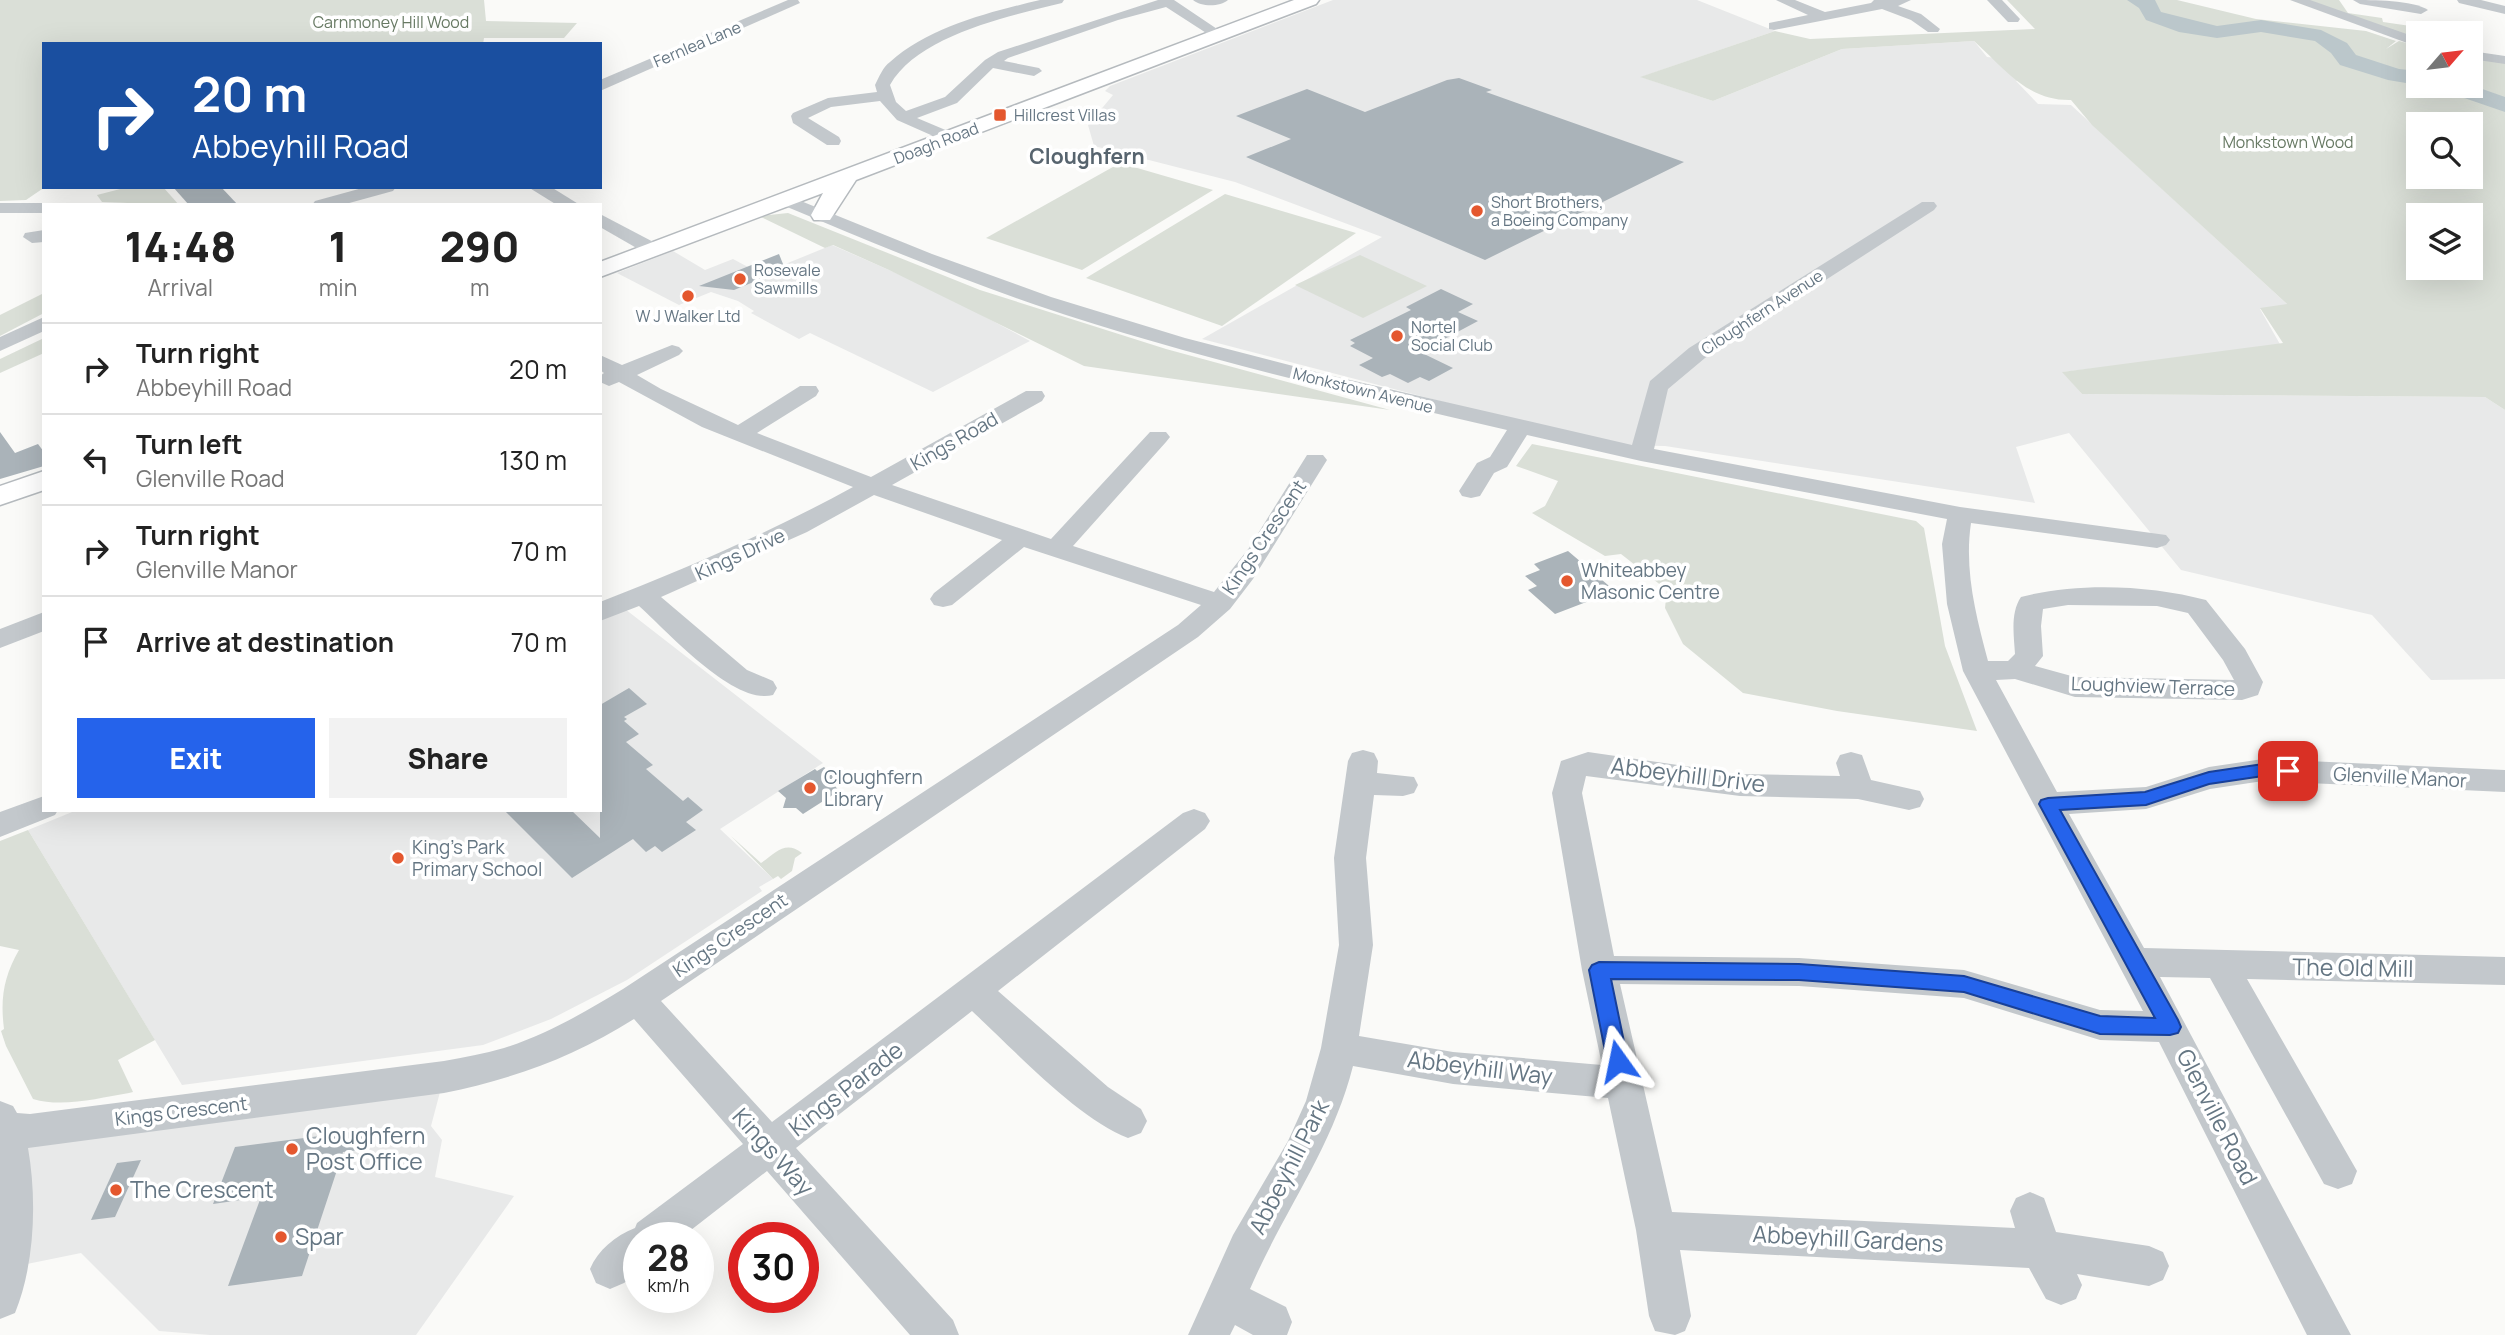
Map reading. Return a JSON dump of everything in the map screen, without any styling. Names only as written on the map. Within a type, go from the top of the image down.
[{"type":"main road","name":"Doagh Road","points":[[602,269],[1310,0]]},
{"type":"main road","points":[[822,215],[848,176]]},
{"type":"main road","points":[[0,496],[42,481]]},
{"type":"street","points":[[949,138],[903,117],[884,96],[884,78],[897,60],[919,46],[971,26],[1057,0]]},
{"type":"street","points":[[1200,0],[1221,0]]},
{"type":"street","points":[[1783,0],[1821,15]]},
{"type":"street","points":[[1868,0],[1935,25]]},
{"type":"street","points":[[1774,26],[1821,15],[1838,16],[1903,0]]},
{"type":"street","points":[[1994,0],[2013,19]]},
{"type":"street","points":[[2297,0],[2406,39]]},
{"type":"street","points":[[2464,0],[2505,10]]},
{"type":"street","points":[[2368,1],[2421,10]]},
{"type":"street","name":"Fernlea Lane","points":[[602,85],[793,3]]},
{"type":"street","points":[[903,117],[951,100],[990,63],[1003,55],[1063,33],[1163,3],[1219,35]]},
{"type":"street","points":[[2483,57],[2505,60]]},
{"type":"street","points":[[990,63],[1034,71]]},
{"type":"street","points":[[833,141],[801,123],[799,116],[828,103],[884,96]]},
{"type":"street","points":[[330,203],[395,189]]},
{"type":"street","points":[[541,189],[567,203]]},
{"type":"street","name":"Monkstown Avenue","points":[[786,200],[925,258],[1044,301],[1178,342],[1320,380],[1640,454],[1960,514],[2157,541]]},
{"type":"street","name":"Cloughfern Avenue","points":[[1640,454],[1658,386],[1698,353],[1928,206]]},
{"type":"street","points":[[0,208],[42,208]]},
{"type":"street","points":[[602,220],[654,250]]},
{"type":"street","points":[[0,345],[42,324]]},
{"type":"street","points":[[607,373],[672,351]]},
{"type":"street","name":"Kings Road","points":[[607,373],[739,434],[876,486],[1221,603]]},
{"type":"street","points":[[739,434],[808,391]]},
{"type":"street","name":"Kings Road","points":[[876,486],[1034,396]]},
{"type":"street","points":[[1471,491],[1485,468],[1499,462],[1520,428]]},
{"type":"street","points":[[1056,549],[1158,437]]},
{"type":"street","name":"Kings Crescent","points":[[2,1126],[30,1131],[419,1080],[486,1069],[571,1037],[638,999],[1188,631],[1221,603],[1246,572],[1315,460]]},
{"type":"street","name":"Kings Drive","points":[[602,611],[713,567],[876,486]]},
{"type":"street","name":"Glenville Road","points":[[1960,514],[1955,544],[1960,604],[1978,670],[2170,1027],[2330,1335]]},
{"type":"street","points":[[943,599],[1021,537]]},
{"type":"street","points":[[642,595],[737,677],[764,688]]},
{"type":"street","name":"Loughview Terrace","points":[[1978,670],[2015,670],[2075,687],[2233,690],[2248,688],[2249,682],[2235,656],[2197,607],[2157,598],[2068,597],[2030,603],[2027,626],[2029,656],[2015,670]]},
{"type":"street","points":[[0,639],[42,622]]},
{"type":"street","name":"Abbeyhill Drive","points":[[1670,1316],[1656,1230],[1622,1083],[1567,793],[1572,769],[1588,763],[1741,785],[1854,776],[1909,799]]},
{"type":"street","name":"Glenville Manor","points":[[2048,804],[2146,798],[2209,778],[2263,770],[2505,781]]},
{"type":"street","name":"Abbeyhill Park","points":[[1209,1335],[1247,1249],[1306,1142],[1325,1101],[1339,1048],[1356,945],[1350,858],[1362,772],[1402,785]]},
{"type":"street","points":[[0,825],[42,808]]},
{"type":"street","name":"Kings Parade","points":[[671,1222],[1194,821]]},
{"type":"street","name":"The Old Mill","points":[[2134,962],[2499,979]]},
{"type":"street","points":[[2221,964],[2338,1171]]},
{"type":"street","points":[[1599,970],[1799,972],[1964,984],[2100,1025],[2170,1027]]},
{"type":"street","points":[[973,990],[1095,1099],[1128,1121]]},
{"type":"street","name":"Kings Way","points":[[638,999],[938,1335]]},
{"type":"street","name":"Abbeyhill Way","points":[[1339,1048],[1453,1068],[1622,1083]]},
{"type":"street","points":[[0,1298],[8,1269],[11,1204],[2,1126]]},
{"type":"street","points":[[2030,1211],[2041,1249],[2061,1285]]},
{"type":"street","name":"Abbeyhill Gardens","points":[[1656,1230],[2041,1249],[2149,1266]]},
{"type":"street","points":[[1225,1298],[1271,1322]]},
{"type":"shaded area","points":[[1333,0],[1697,0],[1775,31],[1641,77],[1713,101],[1842,49],[1974,41],[1987,57],[1998,58],[2026,81],[2016,81],[2038,104],[2071,105],[2288,305],[2260,309],[2281,346],[2063,372],[2082,394],[2485,397],[2505,410],[2505,679],[2431,680],[2372,615],[2181,570],[2069,433],[2016,447],[2035,503],[1665,446],[1609,445],[1202,339],[1382,237],[1235,182],[1094,146],[1088,125],[1113,95],[1105,91],[1110,86]]},
{"type":"shaded area","points":[[832,245],[937,291],[1030,341],[933,392],[810,333],[799,339],[751,313],[754,311],[738,301],[711,292],[679,305],[617,273],[673,251],[705,270],[733,259],[761,274]]},
{"type":"shaded area","name":"King's Park Primary School","points":[[625,609],[823,763],[720,829],[773,879],[759,887],[762,891],[627,980],[551,1019],[483,1045],[182,1085],[28,830],[72,812],[602,812],[602,619]]},
{"type":"shaded area","points":[[444,1077],[431,1126],[442,1140],[435,1177],[514,1196],[416,1335],[210,1335],[159,1331],[81,1253],[27,1264],[22,1131]]},
{"type":"green space","name":"Carnmoney Hill Wood","points":[[0,0],[484,0],[486,21],[577,23],[564,38],[484,38],[483,42],[42,42],[42,189],[26,200],[0,201]]},
{"type":"green space","name":"Monkstown Wood","points":[[2007,0],[2177,0],[2256,19],[2366,31],[2396,41],[2386,49],[2399,41],[2406,43],[2406,98],[2483,98],[2483,59],[2505,62],[2505,410],[2485,397],[2082,394],[2062,372],[2283,343],[2260,308],[2287,304],[2092,125],[2071,100],[2055,99],[2029,89],[1974,41],[1842,49],[1713,101],[1640,77],[1775,31],[1810,39],[2035,29]]},
{"type":"green space","points":[[2306,0],[2339,0],[2348,13],[2382,18],[2383,22],[2406,25],[2406,36]]},
{"type":"green space","points":[[1120,163],[1213,190],[1082,270],[986,238]]},
{"type":"green space","points":[[120,189],[165,189],[177,203],[102,202],[97,195]]},
{"type":"green space","points":[[1225,194],[1356,233],[1222,326],[1086,278]]},
{"type":"green space","points":[[788,213],[980,290],[1166,349],[1390,410],[1084,366],[889,270],[833,245],[825,248],[759,216]]},
{"type":"green space","points":[[1360,255],[1427,286],[1363,318],[1295,285]]},
{"type":"green space","points":[[42,294],[42,314],[0,336],[0,315]]},
{"type":"green space","points":[[42,339],[42,354],[0,373],[0,359]]},
{"type":"green space","points":[[1532,444],[1916,521],[1924,528],[1945,646],[1977,731],[1837,711],[1743,693],[1683,644],[1665,608],[1667,590],[1621,554],[1605,556],[1532,513],[1545,506],[1558,481],[1516,466]]},
{"type":"green space","points":[[28,830],[155,1040],[118,1060],[133,1092],[56,1103],[33,1099],[6,1046],[1,1031],[4,1029],[3,997],[10,969],[19,950],[0,946],[0,841]]},
{"type":"green space","points":[[731,836],[761,863],[786,848],[802,853],[795,858],[792,871],[781,879],[778,876],[773,879]]},
{"type":"building","name":"Short Brothers, a Boeing Company","points":[[1459,78],[1492,90],[1486,92],[1684,162],[1485,260],[1246,157],[1291,139],[1236,116],[1307,89],[1365,112],[1447,80]]},
{"type":"building","points":[[175,189],[223,189],[236,203],[187,203]]},
{"type":"building","points":[[779,254],[785,269],[734,290],[699,286]]},
{"type":"building","name":"Nortel Social Club","points":[[1441,289],[1473,304],[1458,312],[1478,321],[1420,352],[1453,368],[1429,381],[1420,377],[1408,383],[1390,374],[1382,377],[1359,365],[1373,358],[1350,346],[1355,343],[1350,340],[1411,310],[1406,307]]},
{"type":"building","points":[[0,432],[15,453],[38,444],[42,449],[42,467],[0,479]]},
{"type":"building","name":"Whiteabbey Masonic Centre","points":[[1568,551],[1615,591],[1555,614],[1528,590],[1537,586],[1525,576],[1540,570],[1534,564]]},
{"type":"building","points":[[629,688],[647,704],[624,717],[627,719],[624,721],[639,734],[626,742],[653,765],[646,769],[683,801],[688,797],[703,810],[686,822],[696,830],[662,852],[655,846],[646,852],[633,839],[572,878],[506,812],[573,812],[600,838],[602,704]]},
{"type":"building","name":"Cloughfern Library","points":[[824,767],[841,782],[835,786],[839,791],[803,814],[796,808],[783,808],[786,798],[778,791],[815,769],[817,771]]},
{"type":"building","name":"Spar","points":[[366,1130],[360,1150],[343,1152],[302,1276],[228,1286],[261,1197],[213,1204],[235,1147]]},
{"type":"building","name":"The Crescent","points":[[141,1160],[115,1217],[91,1220],[117,1163]]},
{"type":"waterway","points":[[2137,0],[2147,4],[2153,16],[2187,27],[2217,32],[2261,26],[2321,36],[2339,48],[2348,60],[2406,76]]},
{"type":"waterway","points":[[2483,97],[2505,105]]},
{"type":"place","name":"Hillcrest Villas","points":[[1000,115]]},
{"type":"place","name":"Short Brothers, a Boeing Company","points":[[1477,211]]},
{"type":"place","name":"Rosevale Sawmills","points":[[740,279]]},
{"type":"place","name":"W J Walker Ltd","points":[[688,296]]},
{"type":"place","name":"Nortel Social Club","points":[[1397,336]]},
{"type":"place","name":"Whiteabbey Masonic Centre","points":[[1567,581]]},
{"type":"place","name":"Cloughfern Library","points":[[810,788]]},
{"type":"place","name":"King's Park Primary School","points":[[398,858]]},
{"type":"place","name":"Cloughfern Post Office","points":[[292,1149]]},
{"type":"place","name":"The Crescent","points":[[116,1190]]},
{"type":"place","name":"Spar","points":[[281,1237]]},
{"type":"district","name":"Cloughfern","points":[[1087,157]]},
{"type":"route","points":[[1618,1061],[1599,970],[1799,972],[1964,984],[2100,1025],[2170,1027],[2048,804],[2104,803],[2146,798],[2209,778],[2263,770],[2288,771]]}]
